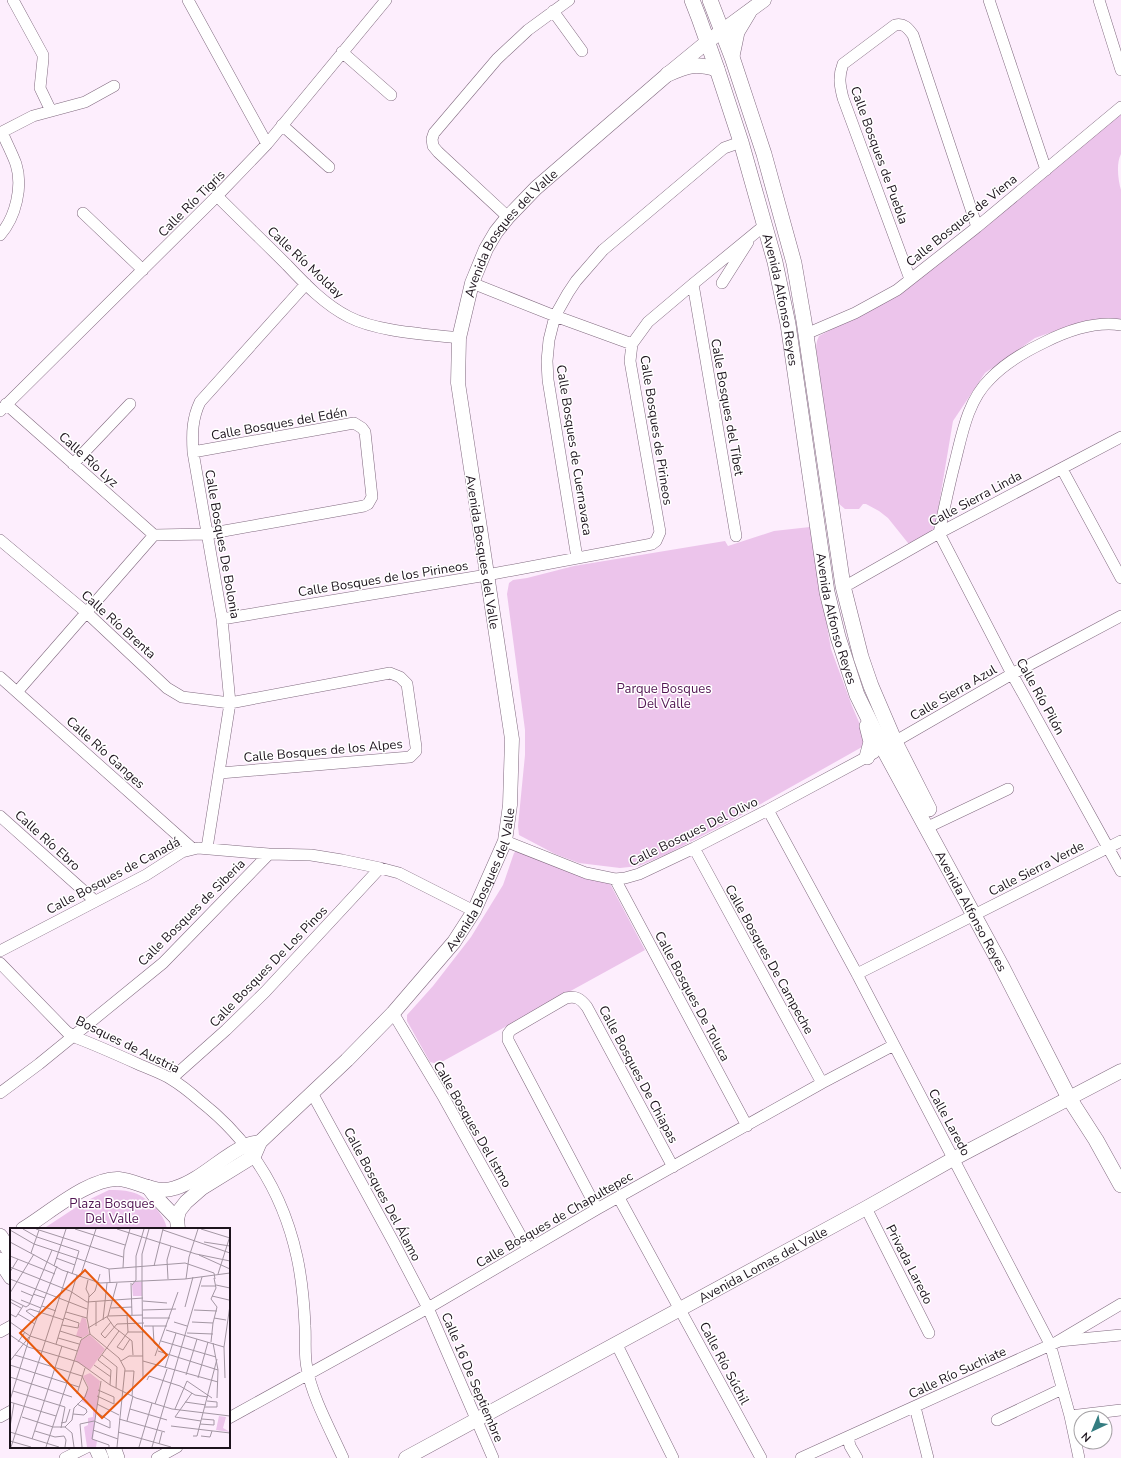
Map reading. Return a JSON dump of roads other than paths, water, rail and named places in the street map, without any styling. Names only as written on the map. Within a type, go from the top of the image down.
[{"type":"main road","name":"Avenida Alfonso Reyes","points":[[692,0],[741,142],[760,229],[775,262],[788,324],[827,592],[838,637],[857,695],[889,745],[979,913],[1039,1037],[1074,1096],[1121,1185]]},
{"type":"main road","name":"Avenida Alfonso Reyes","points":[[710,0],[732,57],[764,154],[794,263],[806,334],[843,586],[860,657],[871,686],[889,745]]},
{"type":"main road","points":[[732,57],[737,32],[749,12]]},
{"type":"main road","points":[[668,74],[699,64],[717,69]]},
{"type":"main road","points":[[857,695],[871,742],[867,757]]},
{"type":"main road","name":"Avenida Alfonso Reyes","points":[[1074,1096],[1107,1139],[1121,1164]]},
{"type":"main road","points":[[0,1260],[10,1275]]},
{"type":"main road","points":[[96,1448],[101,1458]]},
{"type":"main road","points":[[113,1448],[117,1458]]},
{"type":"street","points":[[12,0],[43,56],[40,88],[51,111]]},
{"type":"street","points":[[188,0],[267,144]]},
{"type":"street","name":"Calle Río Tigris","points":[[3,408],[217,196],[267,144],[386,0]]},
{"type":"street","points":[[508,216],[438,152],[432,139],[434,133],[497,59],[528,30],[569,0]]},
{"type":"street","name":"Avenida Bosques del Valle","points":[[250,1150],[312,1093],[393,1013],[454,942],[474,912],[505,841],[511,798],[512,739],[459,398],[458,365],[460,338],[472,283],[486,249],[508,216],[536,188],[668,74],[707,42],[764,0]]},
{"type":"street","points":[[989,0],[1046,170]]},
{"type":"street","points":[[1099,0],[1121,70]]},
{"type":"street","points":[[553,11],[582,51]]},
{"type":"street","name":"Calle Bosques de Puebla","points":[[910,279],[843,98],[839,80],[843,64],[895,25],[904,25],[913,35],[977,227]]},
{"type":"street","points":[[342,52],[391,95]]},
{"type":"street","points":[[0,235],[11,218],[16,202],[19,177],[16,163],[1,132],[33,116],[85,102],[114,86]]},
{"type":"street","name":"Calle Bosques de Viena","points":[[806,334],[855,313],[894,292],[977,227],[1121,107]]},
{"type":"street","points":[[282,125],[329,167]]},
{"type":"street","name":"Calle Bosques de Cuernavaca","points":[[577,558],[548,380],[547,361],[549,340],[555,316],[576,281],[603,250],[724,148],[741,142]]},
{"type":"street","name":"Calle Río Molday","points":[[217,196],[306,284],[331,306],[350,318],[373,325],[410,332],[460,338]]},
{"type":"street","points":[[82,213],[143,270]]},
{"type":"street","points":[[722,283],[760,229]]},
{"type":"street","name":"Calle Bosques de Pirineos","points":[[660,532],[630,361],[632,344],[648,322],[760,229]]},
{"type":"street","points":[[472,283],[555,316],[632,344]]},
{"type":"street","name":"Calle Bosques De Bolonia","points":[[207,848],[230,703],[222,619],[193,452],[192,421],[200,402],[306,284]]},
{"type":"street","name":"Calle Bosques del Tíbet","points":[[693,284],[736,536]]},
{"type":"street","points":[[939,533],[960,441],[974,402],[989,379],[1019,356],[1055,337],[1096,324],[1121,325]]},
{"type":"street","points":[[73,464],[130,404]]},
{"type":"street","name":"Calle Río Lyz","points":[[3,408],[73,464],[154,535]]},
{"type":"street","name":"Calle Bosques del Edén","points":[[154,535],[207,534],[364,506],[370,501],[372,493],[365,432],[358,425],[350,423],[193,452]]},
{"type":"street","name":"Calle Sierra Linda","points":[[843,586],[851,583],[939,533],[1121,438]]},
{"type":"street","points":[[1062,469],[1121,578]]},
{"type":"street","name":"Calle Bosques de los Pirineos","points":[[222,619],[487,575],[652,544],[656,541],[660,532]]},
{"type":"street","name":"Calle Río Pilón","points":[[939,533],[1012,674],[1121,870]]},
{"type":"street","points":[[17,692],[154,535]]},
{"type":"street","name":"Calle Río Brenta","points":[[0,540],[86,612],[174,693],[188,698],[230,703]]},
{"type":"street","name":"Calle Sierra Azul","points":[[889,745],[1012,674],[1121,616]]},
{"type":"street","name":"Calle Bosques de los Alpes","points":[[220,773],[405,759],[413,755],[416,747],[406,684],[404,680],[395,674],[390,673],[230,703]]},
{"type":"street","name":"Calle Río Ganges","points":[[0,677],[193,849]]},
{"type":"street","name":"Calle Bosques Del Olivo","points":[[505,841],[586,873],[616,879],[638,874],[694,848],[768,810],[889,745]]},
{"type":"street","points":[[932,825],[1008,789]]},
{"type":"street","name":"Calle Laredo","points":[[768,810],[1054,1343],[1062,1389],[1070,1416],[1079,1458]]},
{"type":"street","name":"Calle Río Ebro","points":[[0,816],[95,901]]},
{"type":"street","name":"Calle Sierra Verde","points":[[857,974],[1121,841]]},
{"type":"street","name":"Calle Bosques de Canadá","points":[[0,951],[146,875],[182,852],[193,849],[207,848],[269,854],[311,856],[342,860],[380,868],[399,873],[474,912]]},
{"type":"street","name":"Calle Bosques De Campeche","points":[[694,848],[822,1083]]},
{"type":"street","name":"Calle Bosques de Siberia","points":[[0,1093],[39,1064],[170,957],[269,854]]},
{"type":"street","name":"Calle Bosques De Los Pinos","points":[[171,1079],[226,1030],[265,992],[380,868]]},
{"type":"street","name":"Calle Bosques De Toluca","points":[[616,879],[747,1126]]},
{"type":"street","name":"Bosques de Austria","points":[[0,963],[63,1028],[73,1036],[171,1079],[190,1092],[225,1121],[250,1150],[281,1206],[296,1256],[301,1283],[308,1374],[343,1458]]},
{"type":"street","name":"Calle Bosques De Chiapas","points":[[597,1209],[509,1044],[507,1036],[511,1030],[566,998],[579,998],[586,1006],[673,1167]]},
{"type":"street","name":"Calle Bosques Del Istmo","points":[[393,1013],[444,1098],[528,1249]]},
{"type":"street","name":"Calle Bosques de Chapultepec","points":[[230,1417],[428,1308],[597,1209],[822,1083],[894,1045]]},
{"type":"street","name":"Avenida Lomas del Valle","points":[[406,1458],[954,1159],[1121,1071]]},
{"type":"street","name":"Calle Bosques Del Álamo","points":[[312,1093],[428,1308]]},
{"type":"street","points":[[25,1228],[72,1197],[98,1183],[110,1180],[120,1180],[166,1190],[182,1186],[250,1150]]},
{"type":"street","points":[[178,1224],[182,1207],[194,1194],[250,1150]]},
{"type":"street","points":[[148,1187],[178,1224]]},
{"type":"street","name":"Calle Río Súchil","points":[[619,1198],[761,1458]]},
{"type":"street","name":"Privada Laredo","points":[[866,1208],[929,1333]]},
{"type":"street","name":"Calle Río Suchiate","points":[[801,1458],[1054,1343],[1121,1304]]},
{"type":"street","name":"Calle 16 De Septiembre","points":[[428,1308],[493,1458]]},
{"type":"street","points":[[0,1332],[10,1327]]},
{"type":"street","points":[[1054,1343],[1121,1335]]},
{"type":"street","points":[[616,1344],[673,1458]]},
{"type":"street","points":[[997,1420],[1062,1389]]},
{"type":"street","points":[[915,1407],[928,1458]]},
{"type":"street","points":[[1070,1416],[1121,1410]]},
{"type":"street","points":[[0,1417],[10,1412]]},
{"type":"street","points":[[848,1437],[850,1446],[857,1458]]},
{"type":"street","points":[[65,1458],[84,1448]]},
{"type":"street","points":[[157,1458],[175,1448]]},
{"type":"park label","name":"Parque Bosques Del Valle","points":[[664,696]]},
{"type":"park label","name":"Plaza Bosques Del Valle","points":[[112,1210]]}]
